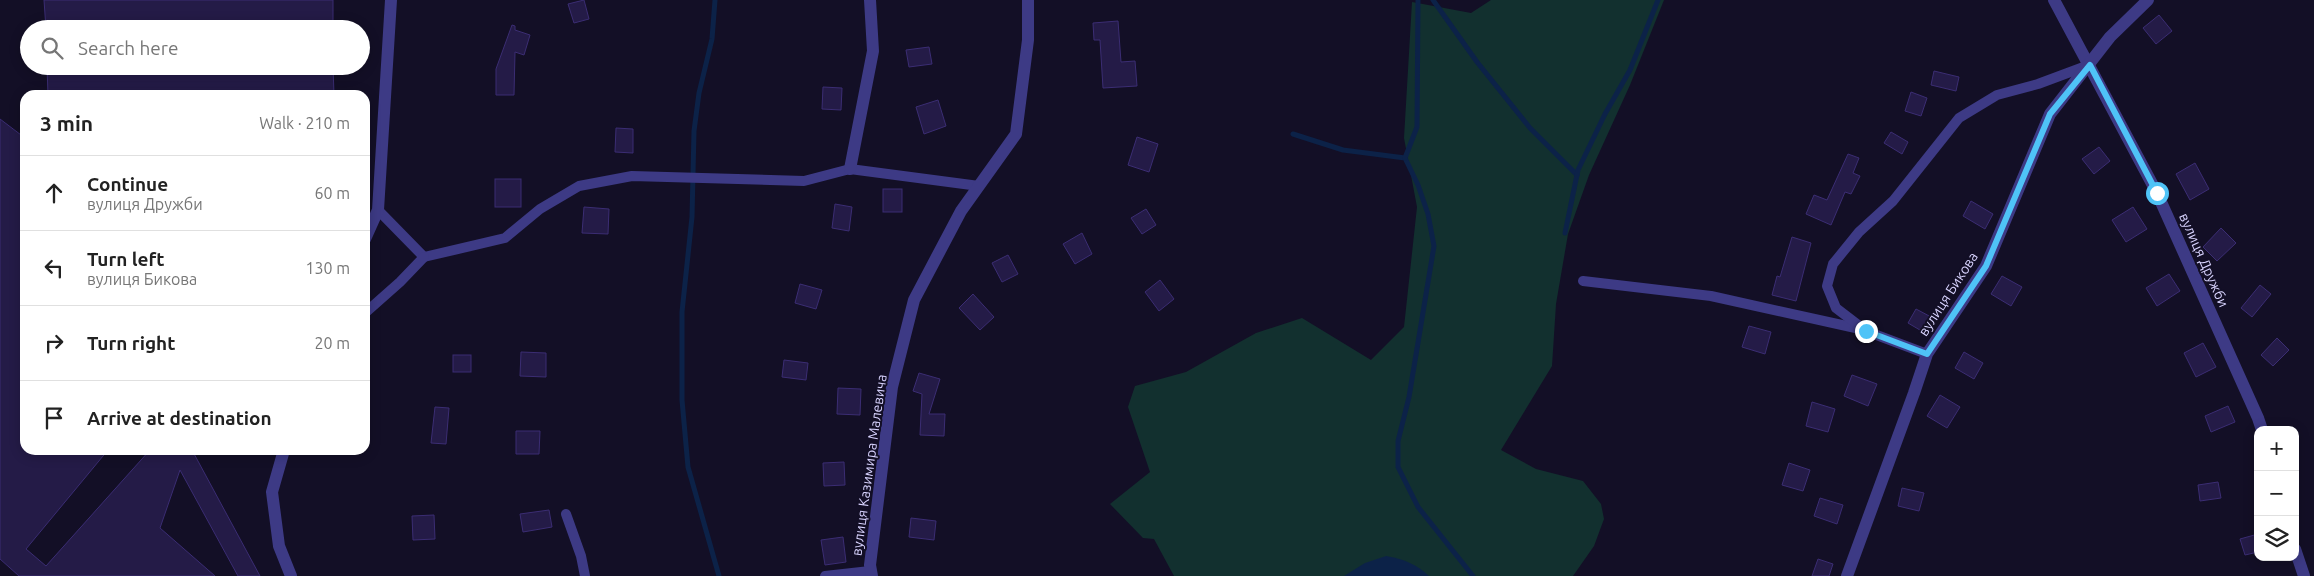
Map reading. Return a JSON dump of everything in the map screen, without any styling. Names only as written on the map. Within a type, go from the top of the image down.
[{"type":"street","points":[[370,228],[378,210],[391,0]]},
{"type":"street","points":[[850,169],[872,51],[870,0]]},
{"type":"street","name":"вулиця Казимира Малевича","points":[[871,574],[880,476],[892,387],[914,300],[961,212],[1016,134],[1028,40],[1028,0]]},
{"type":"street","name":"вулиця Дружби","points":[[2054,0],[2157,193],[2261,426]]},
{"type":"street","name":"вулиця Бикова","points":[[1847,576],[1927,354],[1986,266],[2050,114],[2110,37],[2148,0]]},
{"type":"street","points":[[283,455],[272,492],[279,546],[291,576]]},
{"type":"street","points":[[2299,561],[2304,576]]},
{"type":"lane","points":[[1866,331],[1836,308],[1827,286],[1833,264],[1859,232],[1892,201],[1958,118],[1997,94],[2038,84],[2090,65]]},
{"type":"lane","points":[[370,309],[400,282],[424,256],[506,238],[540,209],[579,186],[632,176],[804,181],[850,169],[979,186]]},
{"type":"lane","points":[[378,210],[424,256]]},
{"type":"lane","points":[[1583,281],[1711,296],[1866,331],[1927,354]]},
{"type":"lane","points":[[566,514],[581,556],[585,576]]},
{"type":"lane","points":[[825,576],[871,574]]},
{"type":"green space","points":[[1491,0],[1664,0],[1630,85],[1589,175],[1568,234],[1556,304],[1552,366],[1501,450],[1536,469],[1583,481],[1601,504],[1604,519],[1594,546],[1573,576],[1174,576],[1154,539],[1143,538],[1110,504],[1150,472],[1128,407],[1135,386],[1186,372],[1256,333],[1302,318],[1371,360],[1404,327],[1417,207],[1404,138],[1412,2],[1471,13]]},
{"type":"water","points":[[1386,556],[1409,563],[1429,576],[1344,576],[1365,563]]},
{"type":"building","points":[[44,0],[333,0],[333,20],[45,20]]},
{"type":"building","points":[[584,0],[589,19],[574,23],[568,4]]},
{"type":"building","points":[[2159,15],[2172,31],[2156,44],[2143,28]]},
{"type":"building","points":[[1118,21],[1121,62],[1135,61],[1137,86],[1103,88],[1100,40],[1094,40],[1093,23]]},
{"type":"building","points":[[512,25],[515,26],[515,30],[530,35],[524,55],[515,52],[514,95],[496,95],[496,69]]},
{"type":"building","points":[[929,47],[932,64],[909,67],[906,50]]},
{"type":"building","points":[[1934,71],[1959,77],[1956,91],[1931,85]]},
{"type":"building","points":[[47,75],[333,75],[334,90],[48,90]]},
{"type":"building","points":[[823,87],[842,88],[841,110],[822,109]]},
{"type":"building","points":[[1911,92],[1927,98],[1921,116],[1905,111]]},
{"type":"building","points":[[938,100],[946,126],[924,134],[916,107]]},
{"type":"building","points":[[0,119],[20,134],[20,455],[104,455],[26,549],[46,566],[146,455],[195,455],[260,576],[238,576],[180,470],[160,528],[215,576],[19,576],[0,559]]},
{"type":"building","points":[[616,128],[633,129],[633,153],[615,152]]},
{"type":"building","points":[[1891,132],[1908,142],[1902,154],[1884,143]]},
{"type":"building","points":[[1137,137],[1158,144],[1149,172],[1128,165]]},
{"type":"building","points":[[2099,147],[2110,161],[2094,174],[2082,159]]},
{"type":"building","points":[[1848,154],[1859,158],[1853,173],[1860,176],[1851,194],[1845,192],[1831,225],[1806,214],[1814,195],[1827,200]]},
{"type":"building","points":[[2195,163],[2209,189],[2190,200],[2176,174]]},
{"type":"building","points":[[495,179],[521,179],[521,207],[495,207]]},
{"type":"building","points":[[883,189],[902,189],[902,212],[883,212]]},
{"type":"building","points":[[1971,201],[1993,214],[1985,229],[1963,216]]},
{"type":"building","points":[[835,204],[852,207],[849,231],[832,228]]},
{"type":"building","points":[[584,207],[609,209],[608,234],[582,233]]},
{"type":"building","points":[[2133,207],[2147,229],[2126,242],[2112,220]]},
{"type":"building","points":[[1146,209],[1156,225],[1142,234],[1131,218]]},
{"type":"building","points":[[2221,228],[2236,243],[2217,261],[2203,247]]},
{"type":"building","points":[[1082,233],[1092,254],[1075,264],[1063,244]]},
{"type":"building","points":[[1792,237],[1811,243],[1796,301],[1772,295],[1777,276],[1780,277]]},
{"type":"building","points":[[1008,255],[1018,274],[1002,282],[992,263]]},
{"type":"building","points":[[2169,274],[2180,291],[2157,306],[2146,288]]},
{"type":"building","points":[[2002,276],[2022,287],[2011,306],[1991,294]]},
{"type":"building","points":[[1160,280],[1174,299],[1159,311],[1145,292]]},
{"type":"building","points":[[800,284],[822,290],[816,309],[795,303]]},
{"type":"building","points":[[2260,285],[2271,294],[2252,317],[2241,308]]},
{"type":"building","points":[[973,294],[994,317],[980,330],[959,308]]},
{"type":"building","points":[[1916,309],[1933,318],[1925,333],[1908,323]]},
{"type":"building","points":[[1749,326],[1771,332],[1765,354],[1742,347]]},
{"type":"building","points":[[2277,338],[2289,350],[2273,366],[2261,355]]},
{"type":"building","points":[[2203,343],[2216,367],[2196,377],[2184,353]]},
{"type":"building","points":[[521,352],[546,353],[546,377],[520,376]]},
{"type":"building","points":[[1964,352],[1983,363],[1974,379],[1955,368]]},
{"type":"building","points":[[453,355],[471,355],[471,372],[453,372]]},
{"type":"building","points":[[784,360],[808,363],[806,380],[782,377]]},
{"type":"building","points":[[919,373],[940,379],[929,414],[945,414],[944,436],[920,435],[922,394],[913,391]]},
{"type":"building","points":[[1852,375],[1877,384],[1868,406],[1844,396]]},
{"type":"building","points":[[838,388],[861,389],[860,415],[837,414]]},
{"type":"building","points":[[1940,395],[1960,407],[1947,428],[1927,416]]},
{"type":"building","points":[[1812,402],[1835,409],[1828,432],[1806,426]]},
{"type":"building","points":[[2228,406],[2235,422],[2211,432],[2205,416]]},
{"type":"building","points":[[435,407],[449,408],[446,444],[431,443]]},
{"type":"building","points":[[516,431],[540,431],[539,454],[516,454]]},
{"type":"building","points":[[844,462],[845,485],[824,486],[823,463]]},
{"type":"building","points":[[1789,463],[1810,470],[1803,491],[1782,485]]},
{"type":"building","points":[[2218,482],[2221,498],[2200,501],[2198,485]]},
{"type":"building","points":[[1902,488],[1924,493],[1919,511],[1898,506]]},
{"type":"building","points":[[1820,498],[1843,505],[1837,524],[1814,516]]},
{"type":"building","points":[[549,510],[552,527],[523,532],[520,514]]},
{"type":"building","points":[[434,515],[435,539],[413,540],[412,516]]},
{"type":"building","points":[[911,518],[936,521],[934,540],[909,537]]},
{"type":"building","points":[[2254,535],[2254,553],[2245,555],[2240,539]]},
{"type":"building","points":[[843,537],[846,562],[825,565],[821,540]]},
{"type":"building","points":[[1818,559],[1833,564],[1829,576],[1812,576]]},
{"type":"waterway","points":[[715,0],[712,39],[699,93],[694,131],[692,217],[682,312],[682,400],[688,467],[719,576]]},
{"type":"waterway","points":[[1405,158],[1417,127],[1418,0]]},
{"type":"waterway","points":[[1433,0],[1477,62],[1530,128],[1577,175]]},
{"type":"waterway","points":[[1565,233],[1578,170],[1605,114],[1630,70],[1658,0]]},
{"type":"waterway","points":[[1293,134],[1343,150],[1405,158],[1418,185],[1428,214],[1434,246],[1409,397],[1398,441],[1398,467],[1418,507],[1473,576]]},
{"type":"route","points":[[1866,331],[1927,354],[1986,266],[2050,114],[2090,65],[2157,193]]}]
